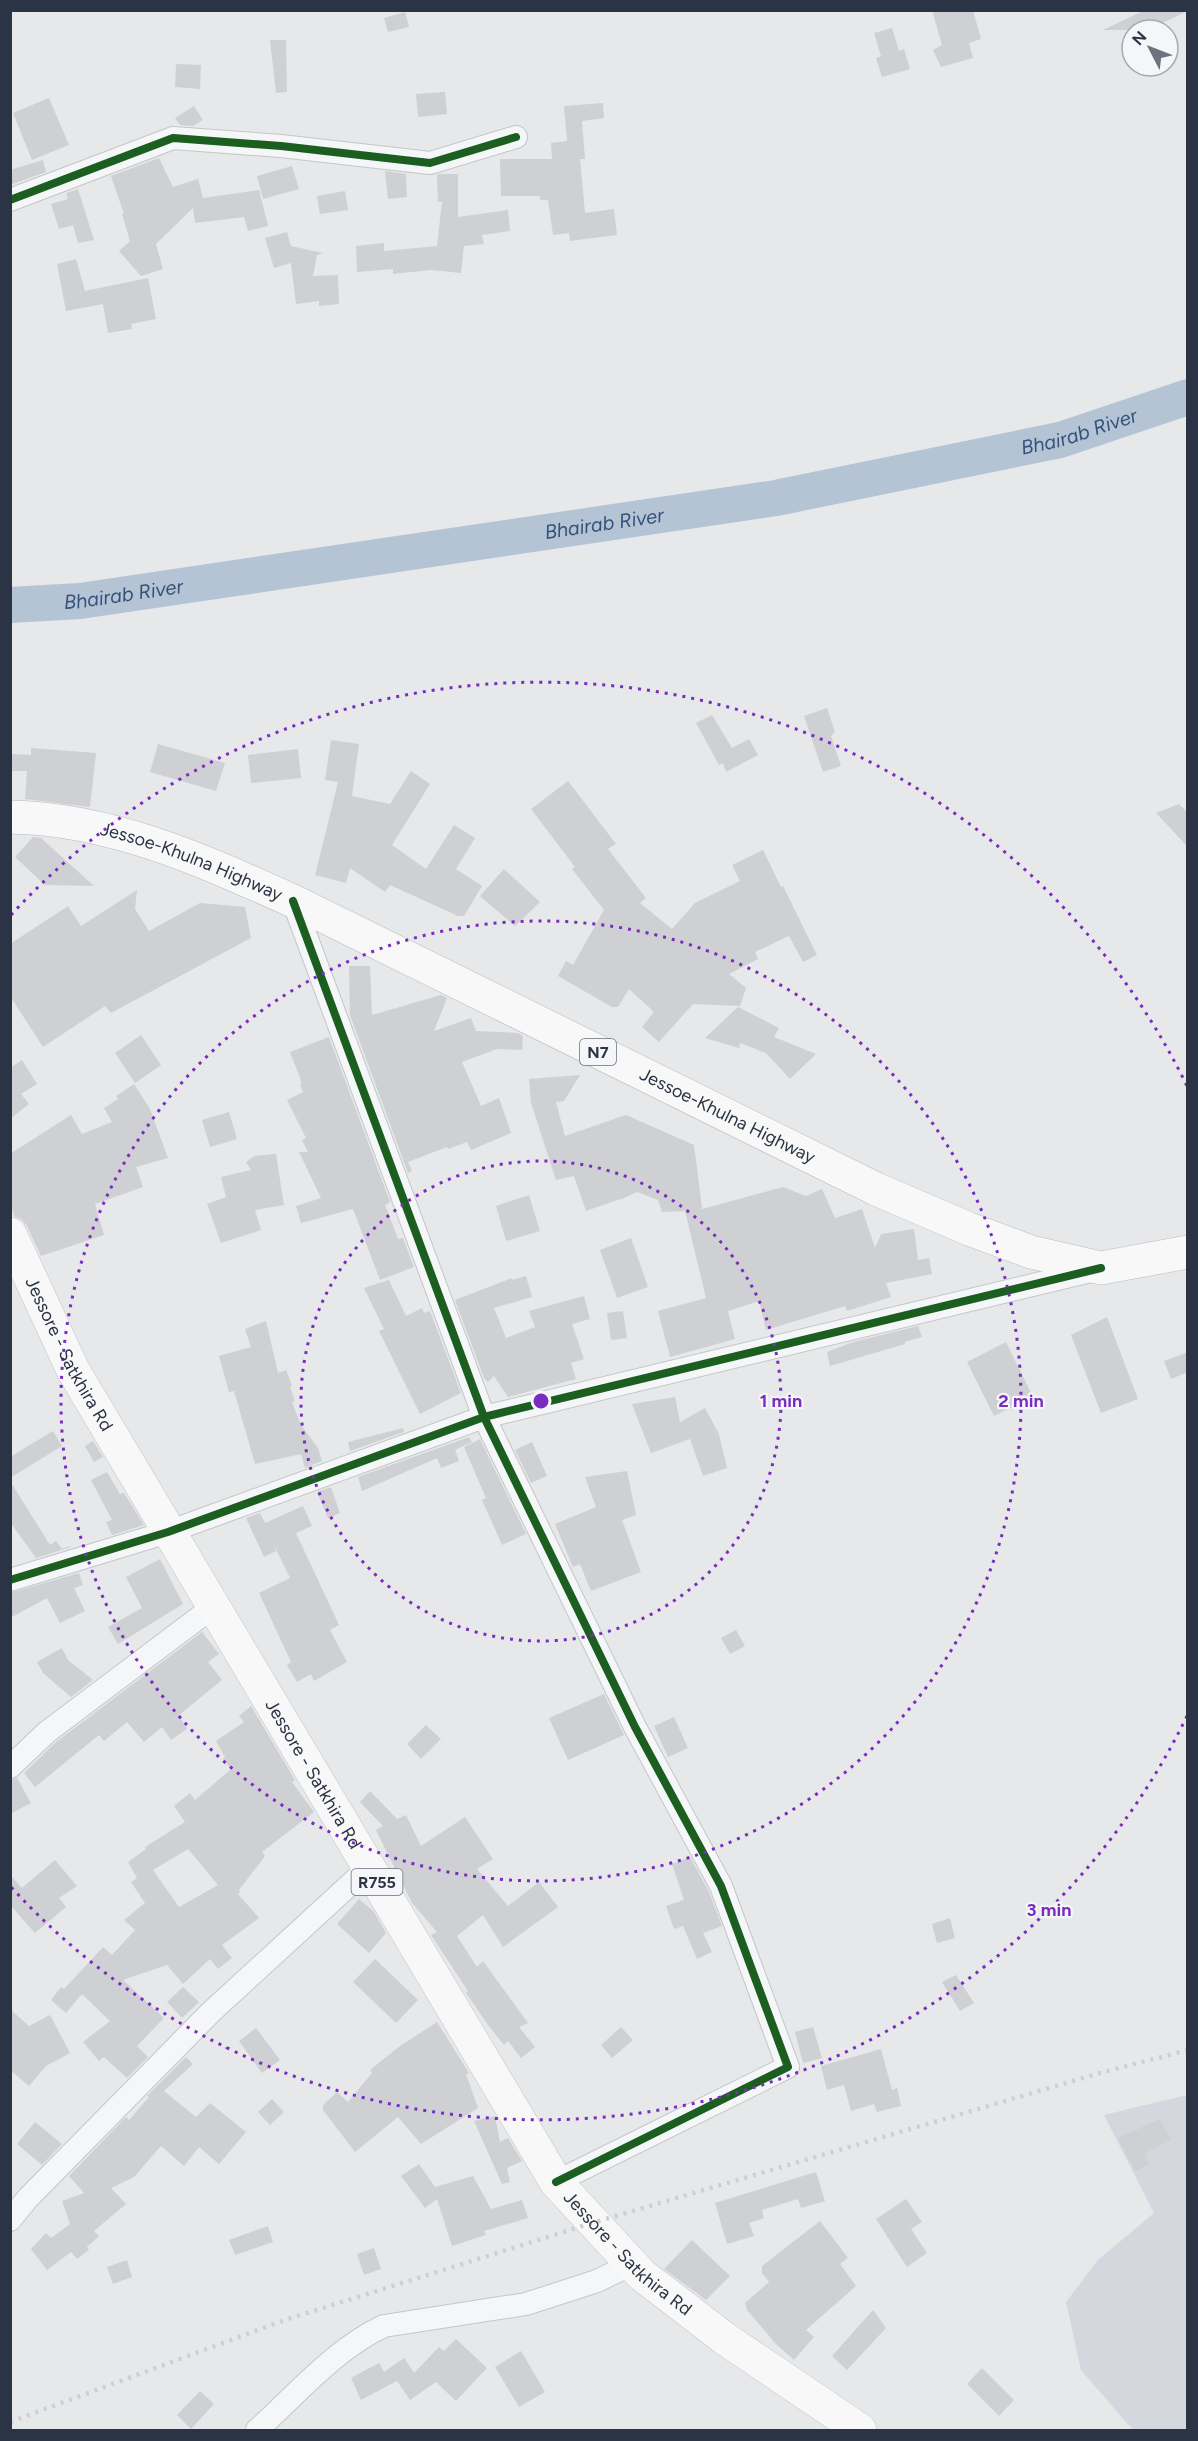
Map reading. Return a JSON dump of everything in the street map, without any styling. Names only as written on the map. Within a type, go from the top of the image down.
[{"type":"main road","name":"Jessoe-Khulna Highway","points":[[10,817],[87,825],[165,845],[204,860],[876,1190],[1031,1252],[1101,1268],[1188,1252]]},
{"type":"main road","name":"Jessore - Satkhira Rd","points":[[10,1234],[73,1370],[556,2182],[630,2265],[724,2338],[860,2430]]},
{"type":"street","points":[[10,200],[173,138],[281,146],[430,163],[516,137]]},
{"type":"street","points":[[293,902],[484,1417],[635,1726],[721,1886],[788,2067],[556,2182]]},
{"type":"street","points":[[10,1580],[168,1532],[484,1417],[1101,1268]]},
{"type":"street","points":[[10,1767],[47,1732],[213,1607]]},
{"type":"street","points":[[10,2220],[28,2198],[211,2012],[368,1868]]},
{"type":"street","points":[[257,2430],[344,2350],[374,2330],[384,2326],[526,2304],[597,2281],[630,2265]]},
{"type":"shaded area","points":[[1187,2095],[1187,2430],[1133,2430],[1081,2370],[1066,2302],[1098,2260],[1154,2213],[1104,2115]]},
{"type":"building","points":[[932,10],[973,10],[981,39],[969,43],[973,58],[941,67],[933,50],[942,45]]},
{"type":"building","points":[[1145,10],[1188,11],[1173,18],[1128,18]]},
{"type":"building","points":[[405,12],[409,27],[388,32],[384,18]]},
{"type":"building","points":[[1120,22],[1120,30],[1103,30]]},
{"type":"building","points":[[892,28],[899,51],[904,49],[910,69],[882,77],[876,58],[881,56],[874,33]]},
{"type":"building","points":[[270,40],[286,40],[287,92],[276,93]]},
{"type":"building","points":[[176,64],[201,65],[200,89],[175,87]]},
{"type":"building","points":[[445,92],[447,114],[418,117],[416,94]]},
{"type":"building","points":[[49,98],[69,145],[32,160],[13,113]]},
{"type":"building","points":[[603,103],[604,118],[582,121],[585,159],[580,159],[585,213],[614,209],[617,235],[570,241],[569,233],[553,235],[548,200],[540,200],[540,196],[501,196],[500,159],[552,159],[551,143],[567,141],[564,106]]},
{"type":"building","points":[[194,106],[203,120],[193,126],[180,125],[175,118]]},
{"type":"building","points":[[159,158],[173,187],[198,179],[203,198],[259,190],[268,226],[248,231],[244,217],[195,223],[193,208],[156,244],[163,269],[141,276],[119,251],[130,241],[122,214],[124,214],[111,176]]},
{"type":"building","points":[[43,160],[46,172],[10,185],[10,170]]},
{"type":"building","points":[[292,166],[299,189],[263,199],[257,176]]},
{"type":"building","points":[[385,171],[406,174],[407,197],[388,199]]},
{"type":"building","points":[[458,174],[458,217],[508,210],[510,231],[482,235],[484,244],[464,246],[461,273],[431,270],[393,274],[393,269],[357,272],[356,246],[384,243],[384,251],[437,246],[442,202],[438,202],[437,175]]},
{"type":"building","points":[[78,189],[94,240],[78,243],[73,225],[59,229],[51,204],[68,199],[66,193]]},
{"type":"building","points":[[345,191],[348,210],[320,214],[317,196]]},
{"type":"building","points":[[287,232],[291,246],[323,253],[317,255],[313,276],[338,275],[339,304],[319,306],[319,301],[296,304],[291,263],[274,268],[265,238]]},
{"type":"building","points":[[76,259],[85,291],[148,278],[156,319],[131,324],[132,329],[108,333],[103,304],[66,311],[57,264]]},
{"type":"building","points":[[827,708],[835,732],[831,736],[841,766],[823,772],[804,716]]},
{"type":"building","points":[[712,715],[732,748],[749,739],[758,755],[726,772],[723,763],[719,765],[696,723]]},
{"type":"building","points":[[331,740],[359,744],[352,796],[390,804],[411,771],[430,784],[392,845],[426,869],[454,825],[475,838],[456,869],[482,886],[464,916],[458,916],[390,885],[385,892],[350,868],[346,883],[315,875],[338,782],[325,780]]},
{"type":"building","points":[[158,744],[225,763],[216,791],[150,772]]},
{"type":"building","points":[[31,748],[96,753],[90,807],[25,799],[27,771],[10,771],[10,754],[31,755]]},
{"type":"building","points":[[298,749],[301,778],[251,783],[248,755]]},
{"type":"building","points":[[568,781],[616,844],[608,849],[646,898],[640,903],[672,929],[695,903],[740,881],[732,865],[763,850],[817,955],[803,962],[789,936],[755,952],[758,959],[729,974],[746,988],[740,1006],[693,1004],[659,1042],[642,1027],[654,1012],[629,989],[618,1007],[612,1007],[558,976],[566,961],[573,965],[604,910],[572,869],[575,867],[531,809]]},
{"type":"building","points":[[1179,804],[1188,813],[1188,847],[1156,813]]},
{"type":"building","points":[[33,837],[41,838],[94,886],[45,885],[15,857]]},
{"type":"building","points":[[504,869],[540,902],[515,926],[480,896]]},
{"type":"building","points":[[137,890],[135,909],[149,931],[200,903],[245,907],[251,938],[111,1013],[105,1006],[43,1047],[10,996],[10,944],[68,906],[81,926]]},
{"type":"building","points":[[349,966],[370,966],[372,1015],[441,995],[447,998],[434,1031],[471,1018],[476,1031],[518,1033],[523,1036],[522,1050],[497,1049],[462,1062],[481,1106],[499,1098],[511,1133],[471,1150],[467,1142],[408,1162],[412,1171],[408,1173],[350,1015]]},
{"type":"building","points":[[738,1007],[779,1028],[774,1037],[816,1054],[790,1079],[766,1053],[740,1043],[739,1048],[705,1038]]},
{"type":"building","points":[[141,1035],[161,1065],[135,1083],[115,1053]]},
{"type":"building","points":[[329,1037],[390,1202],[385,1205],[398,1239],[403,1238],[414,1267],[380,1280],[353,1209],[301,1223],[296,1206],[321,1198],[299,1152],[308,1152],[302,1140],[306,1138],[287,1100],[303,1092],[300,1084],[302,1083],[290,1052]]},
{"type":"building","points":[[22,1060],[37,1084],[21,1094],[29,1104],[10,1119],[10,1068]]},
{"type":"building","points":[[580,1075],[564,1101],[556,1102],[565,1136],[626,1115],[694,1145],[702,1209],[783,1187],[806,1196],[822,1189],[835,1218],[862,1209],[875,1248],[881,1234],[914,1229],[918,1260],[929,1258],[932,1274],[886,1283],[891,1297],[847,1311],[845,1306],[766,1330],[759,1301],[728,1311],[735,1339],[670,1357],[658,1311],[706,1298],[685,1211],[662,1212],[658,1200],[637,1192],[586,1211],[574,1176],[556,1180],[531,1103],[529,1079]]},
{"type":"building","points":[[134,1084],[150,1109],[168,1158],[136,1167],[143,1187],[95,1204],[104,1235],[41,1256],[27,1226],[21,1219],[15,1217],[10,1203],[10,1154],[71,1115],[82,1134],[112,1122],[104,1108],[118,1099],[116,1096]]},
{"type":"building","points":[[229,1112],[237,1139],[210,1147],[202,1120]]},
{"type":"building","points":[[276,1154],[284,1205],[255,1210],[261,1230],[221,1243],[207,1204],[226,1197],[221,1177],[251,1170],[246,1162],[254,1156]]},
{"type":"building","points":[[529,1195],[540,1231],[506,1241],[496,1206]]},
{"type":"building","points":[[631,1238],[648,1287],[617,1298],[600,1250]]},
{"type":"building","points":[[526,1276],[532,1297],[494,1308],[506,1338],[535,1327],[529,1311],[584,1296],[590,1319],[572,1324],[584,1359],[571,1363],[576,1379],[508,1397],[494,1376],[488,1382],[484,1378],[455,1300],[512,1278],[512,1280]]},
{"type":"building","points":[[389,1280],[406,1316],[422,1308],[424,1313],[430,1311],[461,1393],[420,1414],[379,1331],[384,1329],[364,1288]]},
{"type":"building","points":[[623,1311],[627,1338],[611,1340],[607,1313]]},
{"type":"building","points":[[1107,1317],[1138,1399],[1101,1413],[1071,1335]]},
{"type":"building","points":[[266,1321],[278,1373],[286,1370],[295,1401],[292,1402],[301,1425],[318,1448],[322,1461],[305,1468],[301,1454],[255,1464],[234,1391],[229,1392],[219,1356],[251,1347],[245,1329]]},
{"type":"building","points":[[918,1326],[922,1337],[830,1366],[827,1352],[853,1342]]},
{"type":"building","points":[[1006,1342],[1033,1397],[994,1416],[967,1362]]},
{"type":"building","points":[[1188,1352],[1188,1372],[1171,1379],[1164,1361]]},
{"type":"building","points":[[675,1397],[680,1422],[705,1408],[719,1434],[727,1468],[703,1476],[690,1439],[651,1453],[632,1404]]},
{"type":"building","points":[[403,1428],[404,1432],[350,1451],[348,1442]]},
{"type":"building","points":[[53,1431],[62,1446],[10,1478],[10,1457]]},
{"type":"building","points":[[469,1437],[472,1442],[455,1450],[459,1461],[441,1468],[437,1458],[362,1491],[358,1477]]},
{"type":"building","points":[[480,1439],[526,1534],[502,1545],[482,1500],[486,1498],[464,1447]]},
{"type":"building","points":[[93,1441],[103,1457],[94,1462],[85,1446]]},
{"type":"building","points":[[532,1442],[547,1476],[531,1483],[515,1450]]},
{"type":"building","points":[[627,1471],[636,1515],[622,1520],[641,1572],[591,1591],[580,1564],[573,1567],[555,1524],[596,1507],[585,1477]]},
{"type":"building","points":[[107,1472],[120,1494],[124,1493],[144,1525],[112,1535],[106,1522],[112,1520],[91,1480]]},
{"type":"building","points":[[10,1481],[50,1545],[56,1541],[62,1549],[71,1547],[36,1558],[10,1522]]},
{"type":"building","points":[[331,1487],[340,1513],[328,1518],[317,1492]]},
{"type":"building","points":[[303,1506],[312,1526],[296,1533],[339,1625],[330,1630],[347,1662],[314,1681],[311,1674],[297,1682],[287,1665],[291,1662],[259,1593],[290,1578],[273,1543],[276,1551],[264,1557],[246,1518],[260,1513],[265,1523]]},
{"type":"building","points":[[160,1559],[183,1604],[118,1644],[108,1627],[142,1608],[126,1577]]},
{"type":"building","points":[[79,1573],[83,1585],[74,1588],[85,1611],[60,1623],[47,1598],[10,1618],[10,1593]]},
{"type":"building","points":[[736,1630],[745,1646],[730,1654],[721,1638]]},
{"type":"building","points":[[202,1632],[219,1654],[208,1662],[222,1680],[179,1715],[187,1729],[171,1740],[162,1727],[144,1742],[127,1722],[104,1741],[99,1735],[35,1787],[24,1773],[56,1742]]},
{"type":"building","points":[[62,1648],[68,1660],[93,1680],[71,1697],[43,1673],[37,1662]]},
{"type":"building","points":[[604,1694],[624,1735],[568,1760],[549,1718]]},
{"type":"building","points":[[251,1706],[295,1780],[292,1782],[314,1812],[262,1852],[265,1856],[239,1890],[241,1891],[238,1894],[259,1918],[222,1945],[232,1958],[218,1969],[210,1959],[183,1984],[167,1965],[123,1980],[164,2018],[137,2046],[148,2057],[127,2078],[104,2057],[99,2061],[83,2042],[110,2021],[82,1994],[66,2013],[51,2000],[61,1987],[64,1989],[103,1947],[112,1955],[135,1930],[124,1920],[145,1903],[131,1882],[137,1878],[128,1862],[146,1849],[145,1847],[185,1822],[174,1806],[190,1793],[195,1800],[231,1769],[223,1759],[225,1757],[216,1741],[244,1722],[239,1716]],"holes":[[[188,1849],[218,1885],[179,1907],[153,1870]]]},
{"type":"building","points":[[674,1717],[688,1748],[668,1757],[654,1726]]},
{"type":"building","points":[[426,1725],[441,1739],[421,1759],[407,1744]]},
{"type":"building","points":[[17,1778],[31,1803],[10,1814],[10,1780]]},
{"type":"building","points":[[370,1791],[397,1819],[406,1815],[421,1846],[465,1817],[493,1859],[477,1869],[508,1906],[539,1882],[558,1907],[503,1947],[483,1915],[457,1936],[477,1967],[483,1961],[528,2023],[519,2027],[535,2047],[521,2058],[508,2041],[504,2045],[488,2025],[431,1935],[437,1932],[412,1903],[376,1830],[383,1826],[360,1802]]},
{"type":"building","points":[[690,1857],[709,1892],[722,1926],[703,1933],[712,1952],[697,1959],[683,1926],[674,1929],[666,1906],[684,1900],[672,1864]]},
{"type":"building","points":[[55,1860],[77,1886],[59,1898],[66,1907],[35,1933],[10,1905],[10,1875],[22,1888]]},
{"type":"building","points":[[359,1899],[374,1912],[386,1933],[369,1953],[337,1924]]},
{"type":"building","points":[[950,1918],[955,1938],[937,1943],[932,1924]]},
{"type":"building","points":[[375,1959],[418,2000],[396,2023],[353,1982]]},
{"type":"building","points":[[956,1975],[974,2003],[960,2011],[942,1982]]},
{"type":"building","points":[[183,1987],[199,2002],[182,2018],[167,2002]]},
{"type":"building","points":[[10,2009],[29,2026],[50,2015],[70,2053],[46,2066],[29,2086],[10,2070]]},
{"type":"building","points":[[437,2022],[469,2073],[466,2074],[478,2108],[421,2144],[398,2117],[355,2152],[323,2110],[323,2105],[337,2092],[348,2102],[372,2073],[370,2070],[400,2046]]},
{"type":"building","points":[[621,2027],[633,2040],[612,2058],[601,2045]]},
{"type":"building","points":[[813,2027],[822,2058],[803,2063],[795,2032]]},
{"type":"building","points":[[256,2028],[280,2060],[262,2073],[239,2041]]},
{"type":"building","points":[[881,2049],[892,2090],[897,2088],[901,2106],[877,2112],[874,2104],[851,2111],[844,2085],[827,2090],[821,2066]]},
{"type":"building","points":[[186,2057],[193,2064],[164,2091],[196,2117],[210,2103],[246,2132],[219,2164],[199,2147],[184,2166],[161,2146],[134,2177],[111,2188],[126,2204],[94,2231],[99,2236],[87,2247],[89,2250],[77,2259],[71,2252],[47,2270],[31,2249],[46,2233],[51,2238],[70,2224],[62,2201],[84,2193],[69,2176],[126,2117],[129,2120],[149,2097],[147,2096]]},
{"type":"building","points":[[272,2099],[284,2112],[270,2125],[258,2112]]},
{"type":"building","points":[[495,2116],[500,2142],[508,2138],[522,2161],[507,2168],[510,2182],[502,2184],[474,2121]]},
{"type":"building","points":[[1160,2119],[1171,2140],[1144,2154],[1149,2164],[1135,2171],[1118,2138]]},
{"type":"building","points":[[35,2122],[62,2144],[42,2165],[17,2144]]},
{"type":"building","points":[[419,2164],[435,2187],[473,2176],[491,2209],[522,2200],[528,2218],[484,2231],[486,2235],[452,2246],[437,2199],[425,2208],[401,2176]]},
{"type":"building","points":[[816,2172],[825,2201],[801,2208],[798,2199],[762,2210],[764,2218],[749,2223],[754,2236],[727,2244],[715,2203]]},
{"type":"building","points":[[906,2199],[922,2222],[911,2229],[927,2253],[907,2267],[876,2219]]},
{"type":"building","points":[[820,2221],[848,2258],[840,2264],[856,2286],[806,2330],[814,2337],[794,2360],[776,2344],[747,2310],[745,2303],[769,2282],[762,2273],[762,2266]]},
{"type":"building","points":[[268,2226],[273,2242],[235,2255],[229,2240]]},
{"type":"building","points":[[692,2240],[730,2276],[706,2300],[664,2269]]},
{"type":"building","points":[[374,2248],[381,2269],[364,2275],[357,2254]]},
{"type":"building","points":[[127,2260],[132,2277],[113,2284],[107,2267]]},
{"type":"building","points":[[873,2310],[886,2328],[847,2370],[832,2356]]},
{"type":"building","points":[[456,2339],[487,2368],[456,2401],[436,2382],[410,2400],[397,2381],[361,2400],[351,2378],[379,2363],[384,2372],[404,2358],[414,2373],[439,2347],[444,2351]]},
{"type":"building","points":[[521,2351],[545,2392],[519,2407],[495,2367]]},
{"type":"building","points":[[982,2368],[1014,2400],[999,2416],[967,2384]]},
{"type":"building","points":[[200,2391],[214,2404],[191,2429],[177,2415]]},
{"type":"waterway","name":"Bhairab River","points":[[10,605],[80,601],[776,498],[1060,440],[1188,397]]},
{"type":"railway","points":[[10,2422],[285,2320],[592,2223],[1100,2073],[1188,2050]]},
{"type":"cycle path","points":[[10,200],[173,138],[281,146],[430,163],[516,137]]},
{"type":"cycle path","points":[[293,901],[484,1417],[635,1727],[721,1886],[788,2067],[556,2182]]},
{"type":"cycle path","points":[[10,1580],[168,1532],[484,1417],[1101,1268]]}]
